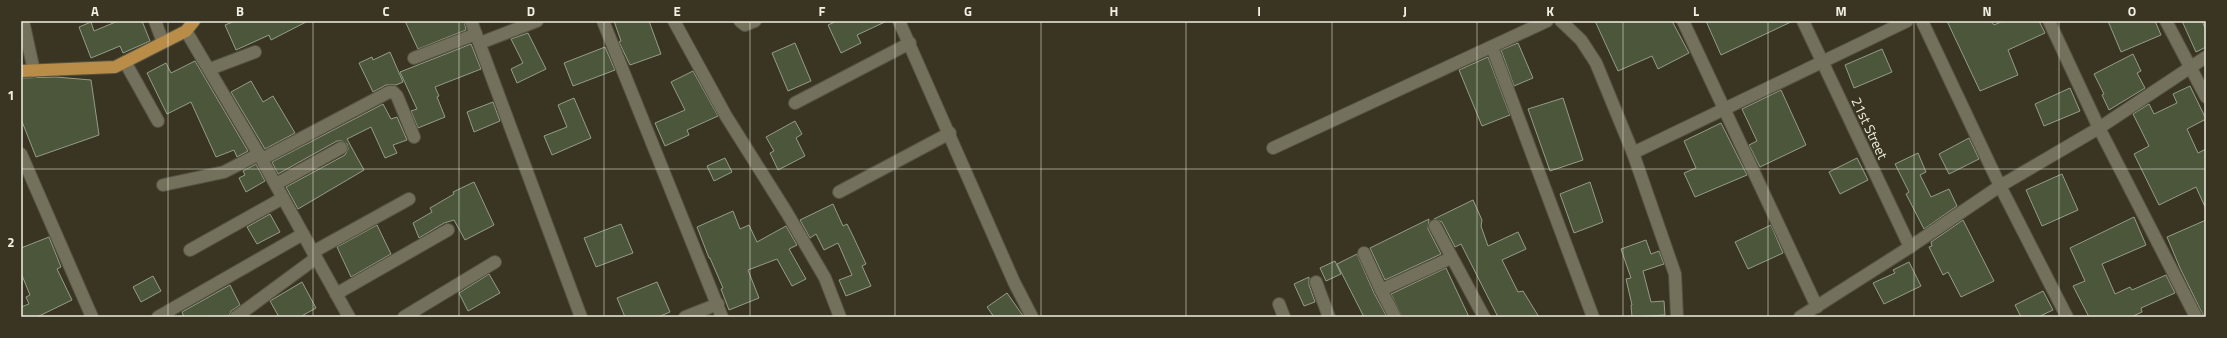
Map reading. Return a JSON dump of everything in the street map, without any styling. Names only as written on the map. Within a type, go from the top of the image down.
[{"type":"main road","points":[[21,71],[115,67],[186,31],[194,21]]},
{"type":"street","points":[[23,21],[34,71]]},
{"type":"street","points":[[155,21],[163,42]]},
{"type":"street","points":[[471,21],[580,317]]},
{"type":"street","points":[[414,58],[537,21]]},
{"type":"street","points":[[603,21],[722,317]]},
{"type":"street","points":[[674,21],[726,116],[825,278],[840,317]]},
{"type":"street","points":[[740,21],[744,25],[755,21]]},
{"type":"street","points":[[900,21],[1014,282],[1032,317]]},
{"type":"street","points":[[1273,148],[1547,21]]},
{"type":"street","points":[[1561,21],[1581,40],[1596,64],[1633,154],[1675,274],[1677,317]]},
{"type":"street","points":[[1683,21],[1817,307]]},
{"type":"street","name":"21st Street","points":[[1803,21],[1910,247]]},
{"type":"street","points":[[1633,154],[1907,21]]},
{"type":"street","points":[[1922,21],[2000,186],[2067,317]]},
{"type":"street","points":[[2049,21],[2099,128],[2196,317]]},
{"type":"street","points":[[2166,21],[2206,97]]},
{"type":"street","points":[[186,31],[210,69],[276,184],[302,234],[349,317]]},
{"type":"street","points":[[795,103],[910,43]]},
{"type":"street","points":[[1492,47],[1593,317]]},
{"type":"street","points":[[210,69],[255,52]]},
{"type":"street","points":[[1800,317],[1910,247],[2000,186],[2099,128],[2206,57]]},
{"type":"street","points":[[125,62],[158,121]]},
{"type":"street","points":[[163,185],[224,172],[260,157],[389,92],[393,92],[396,96],[414,137]]},
{"type":"street","points":[[839,192],[950,133]]},
{"type":"street","points":[[276,184],[341,148]]},
{"type":"street","points":[[21,154],[24,170],[92,317]]},
{"type":"street","points":[[190,250],[283,198]]},
{"type":"street","points":[[236,317],[314,255],[409,199]]},
{"type":"street","points":[[1435,226],[1484,317]]},
{"type":"street","points":[[336,294],[448,230]]},
{"type":"street","points":[[158,317],[302,234]]},
{"type":"street","points":[[1364,253],[1394,317]]},
{"type":"street","points":[[1382,290],[1451,258]]},
{"type":"street","points":[[404,317],[495,262]]},
{"type":"street","points":[[1316,282],[1330,317]]},
{"type":"street","points":[[685,317],[718,304]]},
{"type":"street","points":[[1279,304],[1284,317]]},
{"type":"building","points":[[118,21],[142,21],[150,41],[123,53],[120,46],[91,58],[79,27],[91,22],[94,31]]},
{"type":"building","points":[[235,21],[308,21],[271,40],[269,35],[236,50],[225,25]]},
{"type":"building","points":[[405,21],[464,21],[466,30],[418,49]]},
{"type":"building","points":[[614,21],[649,21],[661,54],[630,65],[619,42],[621,41]]},
{"type":"building","points":[[837,21],[887,21],[857,35],[861,43],[841,53],[828,25]]},
{"type":"building","points":[[1595,21],[1672,21],[1689,53],[1658,69],[1652,56],[1618,71]]},
{"type":"building","points":[[1706,21],[1793,21],[1721,55]]},
{"type":"building","points":[[1947,21],[1991,21],[1994,25],[2003,21],[2039,21],[2045,33],[2008,50],[2018,75],[1980,91]]},
{"type":"building","points":[[2108,21],[2155,21],[2161,35],[2121,52]]},
{"type":"building","points":[[2182,21],[2202,21],[2206,30],[2206,47],[2196,52]]},
{"type":"building","points":[[528,33],[546,69],[517,83],[511,69],[523,63],[511,39]]},
{"type":"building","points":[[795,43],[811,81],[788,91],[772,53]]},
{"type":"building","points":[[1518,43],[1533,78],[1514,86],[1501,50]]},
{"type":"building","points":[[471,44],[481,69],[435,87],[439,96],[437,97],[445,117],[418,128],[411,111],[417,109],[400,72]]},
{"type":"building","points":[[605,47],[615,70],[573,86],[564,63]]},
{"type":"building","points":[[1882,49],[1892,72],[1854,88],[1845,65]]},
{"type":"building","points":[[390,52],[403,82],[396,85],[386,85],[373,92],[359,63],[372,57],[373,60]]},
{"type":"building","points":[[2133,54],[2141,71],[2137,73],[2145,88],[2109,110],[2102,95],[2104,94],[2094,74]]},
{"type":"building","points":[[1488,57],[1510,115],[1482,126],[1459,70]]},
{"type":"building","points":[[195,61],[248,151],[237,157],[234,150],[216,157],[191,102],[167,114],[147,73],[166,63],[171,73]]},
{"type":"building","points":[[693,71],[718,116],[687,130],[689,135],[665,146],[655,123],[685,110],[671,82]]},
{"type":"building","points":[[56,77],[91,80],[99,135],[36,157],[21,119],[21,78]]},
{"type":"building","points":[[251,81],[263,102],[273,96],[295,133],[265,149],[231,92]]},
{"type":"building","points":[[2190,86],[2206,119],[2187,129],[2198,153],[2206,149],[2206,209],[2196,187],[2159,205],[2134,154],[2149,146],[2133,114],[2149,104],[2154,114],[2177,103],[2173,94]]},
{"type":"building","points":[[2070,88],[2080,111],[2044,126],[2035,104]]},
{"type":"building","points":[[1781,90],[1806,145],[1760,167],[1749,145],[1757,141],[1742,109]]},
{"type":"building","points":[[574,98],[591,138],[552,155],[544,136],[567,127],[558,105]]},
{"type":"building","points":[[1563,98],[1583,160],[1550,171],[1528,109]]},
{"type":"building","points":[[493,102],[500,121],[474,132],[467,112]]},
{"type":"building","points":[[383,104],[391,119],[397,117],[407,140],[393,145],[397,153],[385,158],[371,127],[347,139],[364,170],[298,209],[286,187],[345,155],[348,149],[347,144],[342,141],[337,141],[278,174],[272,162]]},
{"type":"building","points":[[795,121],[802,134],[796,138],[805,156],[778,170],[770,153],[774,151],[766,137]]},
{"type":"building","points":[[1721,123],[1747,175],[1695,197],[1684,173],[1696,168],[1684,141]]},
{"type":"building","points":[[1969,138],[1979,159],[1949,174],[1939,154]]},
{"type":"building","points":[[1918,153],[1926,172],[1920,175],[1931,197],[1949,189],[1957,206],[1924,229],[1906,194],[1909,192],[1895,164]]},
{"type":"building","points":[[725,158],[732,172],[714,181],[707,166]]},
{"type":"building","points":[[1857,158],[1868,180],[1840,194],[1829,172]]},
{"type":"building","points":[[256,164],[265,181],[246,192],[239,178],[245,175],[243,171]]},
{"type":"building","points":[[2062,174],[2078,210],[2042,226],[2026,190]]},
{"type":"building","points":[[474,182],[494,225],[465,240],[454,220],[444,223],[419,238],[413,223],[432,212],[430,208],[454,194],[453,192]]},
{"type":"building","points":[[1590,182],[1603,222],[1574,233],[1560,194]]},
{"type":"building","points":[[1473,200],[1482,220],[1481,226],[1488,246],[1518,232],[1526,249],[1502,260],[1518,292],[1523,291],[1539,317],[1498,317],[1461,244],[1455,247],[1442,222],[1434,219]]},
{"type":"building","points":[[833,204],[843,226],[847,224],[866,264],[862,266],[871,286],[846,296],[839,280],[852,275],[838,243],[824,250],[816,234],[810,238],[800,220]]},
{"type":"building","points":[[733,211],[740,229],[749,225],[757,242],[786,226],[797,245],[789,249],[806,279],[792,286],[777,259],[748,270],[759,298],[729,310],[721,289],[723,288],[697,227]]},
{"type":"building","points":[[270,214],[280,232],[257,244],[247,227]]},
{"type":"building","points":[[2134,217],[2146,245],[2102,264],[2115,294],[2130,287],[2132,290],[2166,275],[2175,293],[2141,308],[2142,312],[2131,317],[2089,317],[2073,286],[2085,281],[2070,248]]},
{"type":"building","points":[[1429,219],[1428,229],[1441,254],[1385,280],[1370,248]]},
{"type":"building","points":[[1963,220],[1994,281],[1961,297],[1948,272],[1943,275],[1929,247],[1932,246],[1931,242]]},
{"type":"building","points":[[2206,220],[2206,317],[2204,317],[2180,268],[2167,237]]},
{"type":"building","points":[[621,224],[633,253],[596,267],[584,238]]},
{"type":"building","points":[[377,225],[391,254],[351,277],[337,247]]},
{"type":"building","points":[[1771,225],[1783,253],[1748,269],[1735,242]]},
{"type":"building","points":[[49,237],[61,267],[57,269],[72,300],[37,317],[21,317],[21,307],[29,304],[26,297],[30,295],[21,273],[21,248]]},
{"type":"building","points":[[1646,240],[1651,254],[1659,251],[1664,264],[1643,271],[1651,302],[1664,301],[1665,315],[1632,317],[1632,305],[1626,279],[1631,278],[1621,249]]},
{"type":"building","points":[[1357,254],[1374,293],[1387,317],[1364,317],[1337,264]]},
{"type":"building","points":[[1335,261],[1341,274],[1326,281],[1320,268]]},
{"type":"building","points":[[1909,262],[1921,286],[1884,304],[1873,283],[1895,273],[1893,270]]},
{"type":"building","points":[[1446,268],[1469,317],[1402,317],[1391,294]]},
{"type":"building","points":[[489,274],[500,293],[468,311],[459,293]]},
{"type":"building","points":[[153,276],[161,291],[141,302],[133,287]]},
{"type":"building","points":[[1309,277],[1309,285],[1315,302],[1304,306],[1294,284]]},
{"type":"building","points":[[302,282],[316,308],[300,317],[279,317],[270,301]]},
{"type":"building","points":[[657,282],[670,312],[658,317],[625,317],[617,298]]},
{"type":"building","points":[[230,285],[240,305],[231,311],[229,316],[184,317],[182,312]]},
{"type":"building","points":[[2043,291],[2053,310],[2038,317],[2021,317],[2015,305]]},
{"type":"building","points":[[1007,293],[1024,317],[994,317],[987,307]]}]
